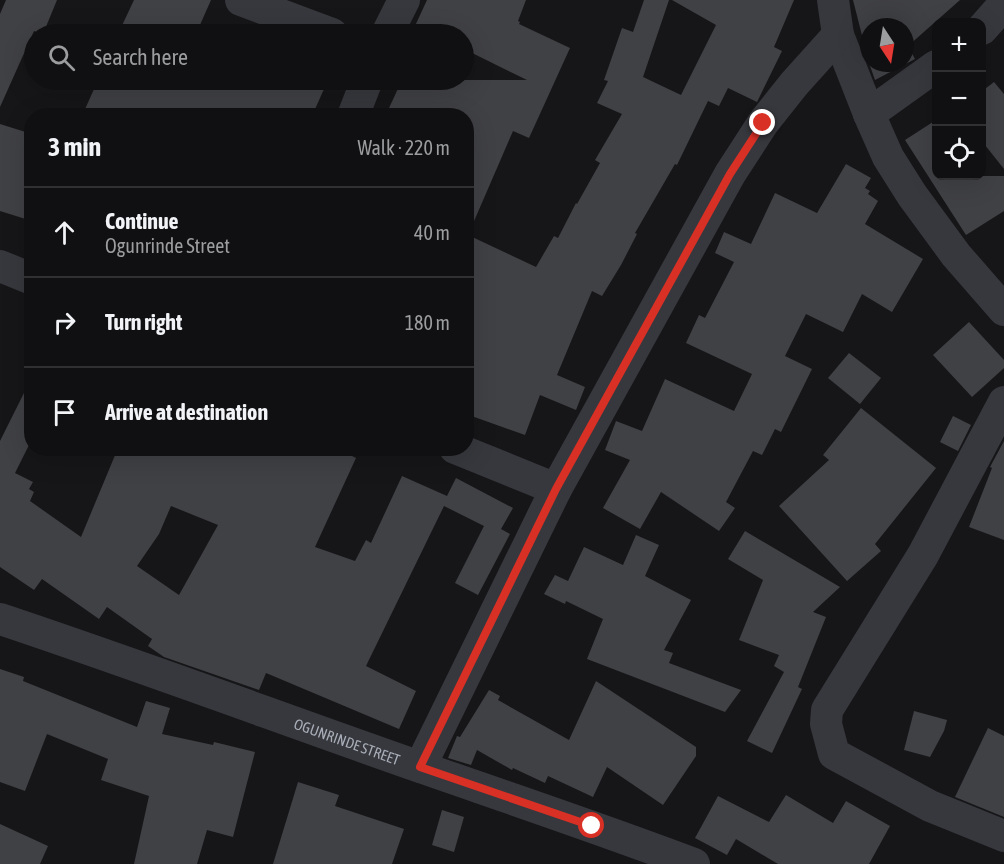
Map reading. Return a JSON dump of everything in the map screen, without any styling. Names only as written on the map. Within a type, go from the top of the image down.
[{"type":"street","points":[[241,0],[305,24]]},
{"type":"street","points":[[392,24],[404,0]]},
{"type":"street","points":[[834,0],[838,35],[888,157],[912,195],[956,255],[1004,310]]},
{"type":"street","points":[[986,24],[1004,4]]},
{"type":"street","points":[[420,767],[556,489],[730,174],[763,123],[838,35]]},
{"type":"street","points":[[869,114],[932,69]]},
{"type":"street","points":[[356,108],[363,90]]},
{"type":"street","points":[[0,266],[24,276]]},
{"type":"street","points":[[1004,402],[923,555],[827,710],[826,724],[834,754],[930,806],[1004,836]]},
{"type":"street","points":[[474,456],[556,489]]},
{"type":"street","name":"OGUNRINDE STREET","points":[[0,619],[106,654],[694,864]]},
{"type":"building","points":[[6,0],[57,0],[47,24],[24,24],[24,53],[0,107],[0,14]]},
{"type":"building","points":[[134,0],[211,0],[200,24],[123,24]]},
{"type":"building","points":[[427,0],[526,0],[519,24],[570,48],[529,138],[513,131],[474,221],[474,108],[389,108],[397,90],[474,90],[474,80],[527,80],[474,54],[474,24],[416,24]]},
{"type":"building","points":[[644,0],[669,0],[643,77],[681,95],[716,25],[672,0],[794,0],[774,47],[782,51],[757,102],[728,88],[719,106],[708,101],[677,165],[675,164],[635,233],[637,234],[621,265],[602,296],[592,291],[557,375],[585,387],[576,410],[540,395],[525,435],[474,417],[474,238],[536,267],[554,236],[558,238],[600,163],[595,160],[622,114],[597,103],[608,81],[604,80],[622,28],[633,32]]},
{"type":"building","points":[[853,0],[960,0],[940,18],[932,18],[932,25],[914,41],[914,18],[860,18],[860,28]]},
{"type":"building","points":[[872,72],[890,72],[875,80]]},
{"type":"building","points":[[994,82],[1004,94],[1004,169],[986,146],[986,88]]},
{"type":"building","points":[[94,90],[324,90],[316,108],[86,108]]},
{"type":"building","points":[[932,123],[932,180],[986,180],[986,176],[1004,176],[1004,211],[966,235],[905,140]]},
{"type":"building","points":[[0,124],[24,132],[24,218],[0,211]]},
{"type":"building","points":[[846,164],[871,178],[865,188],[870,191],[868,194],[878,201],[865,224],[923,259],[892,312],[862,294],[843,332],[806,314],[785,356],[812,369],[781,432],[775,429],[762,455],[753,451],[726,502],[735,508],[719,531],[661,492],[640,529],[603,508],[630,460],[605,450],[616,421],[642,431],[665,379],[734,411],[752,374],[686,343],[699,315],[705,318],[734,262],[715,253],[724,232],[751,244],[775,193],[817,213]]},
{"type":"building","points":[[969,322],[1004,360],[1004,368],[972,397],[933,355]]},
{"type":"building","points":[[849,353],[881,378],[860,404],[828,378]]},
{"type":"building","points":[[24,393],[24,455],[15,473],[33,482],[29,489],[34,492],[30,501],[81,537],[115,456],[352,456],[356,458],[315,547],[355,561],[366,540],[371,543],[402,476],[447,496],[456,478],[513,508],[501,529],[510,534],[478,595],[455,583],[484,526],[444,506],[366,666],[416,691],[399,729],[266,673],[259,690],[164,657],[148,646],[152,639],[107,607],[99,619],[42,579],[34,590],[0,567],[0,441]],"holes":[[[171,506],[218,525],[179,595],[137,566],[159,534]]]},
{"type":"building","points":[[861,408],[936,468],[875,544],[881,551],[847,581],[779,506],[829,460],[823,455]]},
{"type":"building","points":[[953,416],[971,425],[958,451],[940,442]]},
{"type":"building","points":[[1004,441],[1004,540],[969,527],[992,468],[990,467]]},
{"type":"building","points":[[745,531],[840,587],[813,612],[826,617],[798,687],[802,689],[772,753],[747,741],[784,672],[774,666],[779,655],[739,640],[763,580],[728,559]]},
{"type":"building","points":[[636,535],[659,545],[645,576],[691,600],[664,650],[673,653],[669,663],[741,690],[725,712],[587,659],[603,619],[566,601],[565,604],[544,594],[555,575],[568,581],[584,547],[623,565]]},
{"type":"building","points":[[0,669],[24,677],[23,681],[137,727],[146,701],[170,708],[162,734],[213,745],[214,742],[255,752],[233,837],[207,830],[197,864],[134,864],[149,796],[101,780],[108,759],[47,734],[25,791],[0,782]]},
{"type":"building","points":[[596,681],[696,747],[696,756],[663,805],[607,767],[593,797],[548,776],[545,783],[513,768],[512,770],[477,750],[471,765],[448,758],[457,736],[460,737],[489,690],[500,696],[498,700],[569,740]]},
{"type":"building","points":[[914,711],[947,720],[944,731],[930,757],[904,750]]},
{"type":"building","points":[[988,728],[1004,736],[1004,817],[955,797]]},
{"type":"building","points":[[298,782],[339,795],[335,806],[404,829],[392,864],[273,864]]},
{"type":"building","points":[[786,795],[833,823],[846,801],[890,826],[869,864],[778,864],[736,839],[727,855],[695,838],[718,796],[769,822]]},
{"type":"building","points":[[442,810],[464,817],[454,852],[432,845]]},
{"type":"building","points":[[0,824],[48,846],[40,864],[0,864]]},
{"type":"route","points":[[592,826],[420,767],[556,489],[730,174],[763,123]]}]
